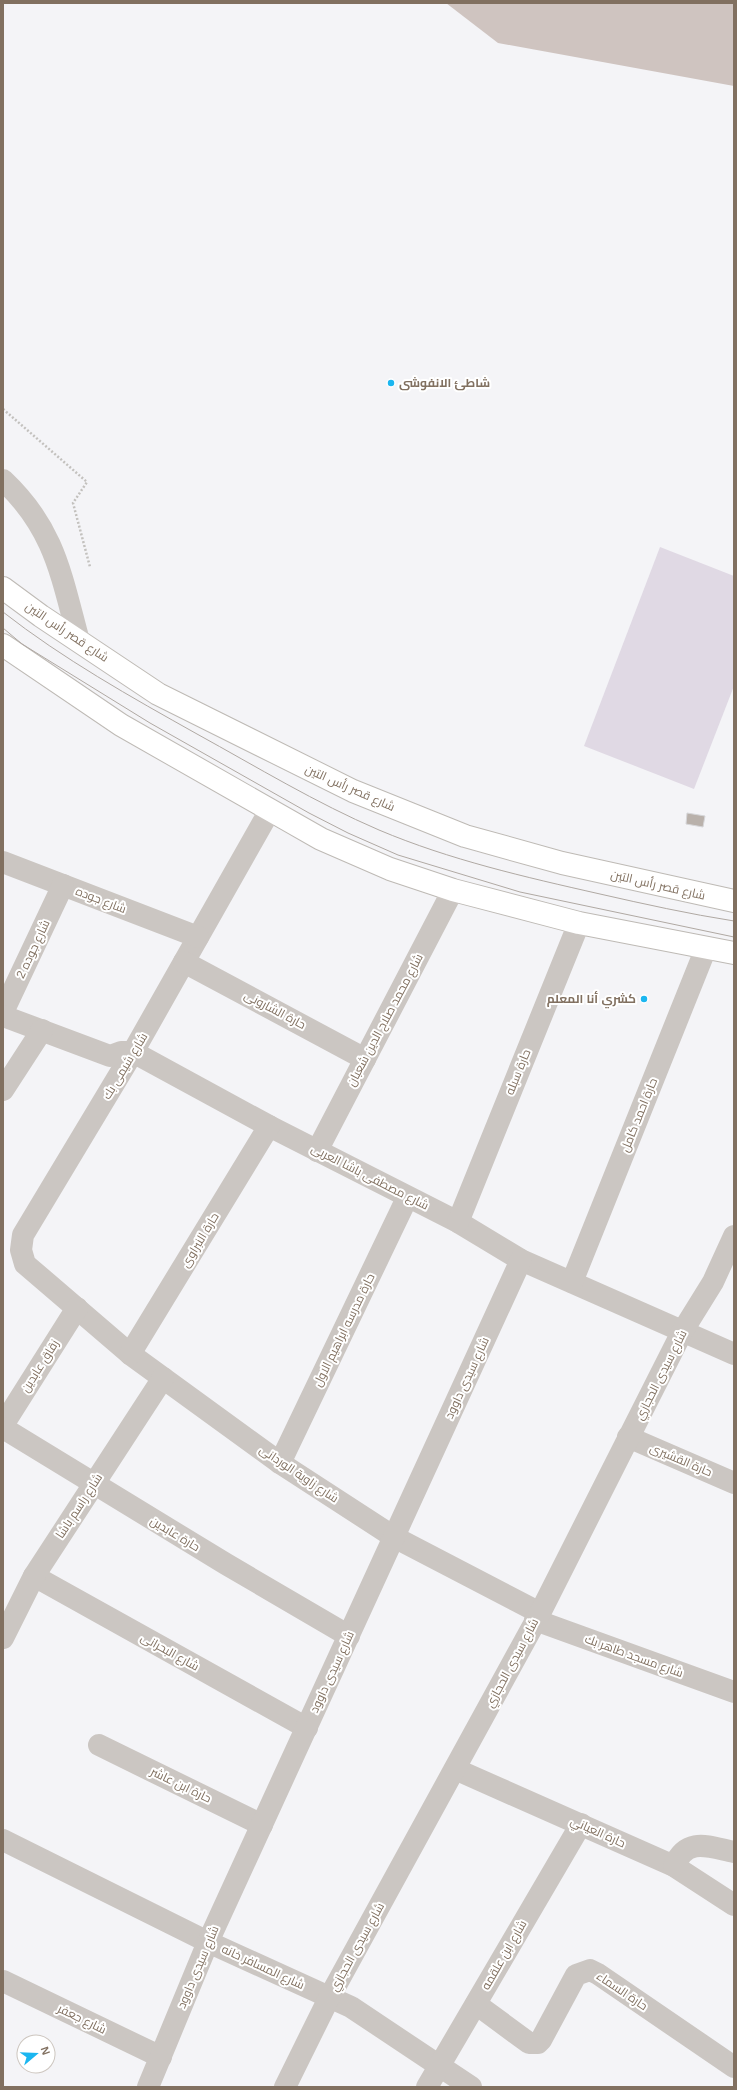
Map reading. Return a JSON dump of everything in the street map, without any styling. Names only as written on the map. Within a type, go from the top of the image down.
[{"type":"main road","name":"شارع قصر رأس التين","points":[[3,588],[41,616],[158,694],[275,754],[353,791],[465,836],[562,864],[734,900]]},
{"type":"main road","points":[[3,645],[121,725],[321,839],[376,863],[453,890],[579,923],[734,953]]},
{"type":"street","points":[[3,480],[30,508],[45,532],[56,556],[79,641]]},
{"type":"street","name":"شارع شيمى بك","points":[[77,1308],[25,1264],[21,1250],[23,1235],[133,1052],[270,810]]},
{"type":"street","name":"شارع جوده","points":[[3,862],[198,937]]},
{"type":"street","name":"شارع جوده 2","points":[[3,1012],[63,885]]},
{"type":"street","name":"شارع محمد صلاح الدين شعبان","points":[[318,1151],[453,890]]},
{"type":"street","name":"حارة سبله","points":[[458,1222],[579,923]]},
{"type":"street","name":"حارة احمد كامل","points":[[572,1282],[706,948]]},
{"type":"street","name":"حارة الشارونى","points":[[184,962],[365,1059]]},
{"type":"street","points":[[3,1016],[110,1056],[121,1052],[133,1052]]},
{"type":"street","points":[[3,1090],[42,1030]]},
{"type":"street","name":"شارع مصطفى باشا العربى","points":[[133,1052],[269,1126],[407,1198],[458,1222],[521,1260],[734,1354]]},
{"type":"street","name":"حارة النبراوى","points":[[130,1354],[269,1126]]},
{"type":"street","name":"حارة مدرسه ابراهيم الاول","points":[[280,1463],[407,1198]]},
{"type":"street","name":"شارع سيدى الحجازي","points":[[288,2086],[330,1998],[537,1617],[682,1332],[713,1282],[734,1236]]},
{"type":"street","name":"شارع سيدى داوود","points":[[148,2087],[208,1942],[521,1260]]},
{"type":"street","name":"شارع زاوية الوردانى","points":[[77,1308],[130,1354],[280,1463],[394,1537],[537,1617]]},
{"type":"street","name":"زقاق عابدين","points":[[3,1425],[77,1308]]},
{"type":"street","name":"شارع راسم باشا","points":[[4,1633],[34,1576],[92,1484],[163,1378]]},
{"type":"street","name":"حارة عابدين","points":[[3,1428],[92,1484],[349,1636]]},
{"type":"street","name":"حارة القشيرى","points":[[628,1437],[734,1483]]},
{"type":"street","name":"شارع البحرانى","points":[[34,1576],[307,1728]]},
{"type":"street","name":"شارع مسجد طاهر بك","points":[[537,1617],[734,1692]]},
{"type":"street","name":"حارة ابن عاشر","points":[[99,1745],[262,1825]]},
{"type":"street","name":"حارة العياني","points":[[455,1769],[674,1866],[734,1905]]},
{"type":"street","name":"شارع ابن علقمه","points":[[427,2087],[581,1824]]},
{"type":"street","name":"شارع المسافر خانه","points":[[3,1840],[208,1942],[351,2007],[471,2087]]},
{"type":"street","points":[[674,1866],[679,1855],[692,1846],[700,1845],[734,1852]]},
{"type":"street","name":"حارة السماء","points":[[476,2004],[530,2043],[538,2043],[542,2040],[576,1975],[590,1970],[734,2066]]},
{"type":"street","name":"شارع جعفر","points":[[3,1981],[161,2057]]},
{"type":"path","points":[[3,409],[87,482],[73,503],[91,570]]},
{"type":"shaded area","points":[[446,3],[734,3],[734,86],[498,43]]},
{"type":"shaded area","points":[[660,547],[734,576],[734,686],[694,789],[584,746]]},
{"type":"building","points":[[687,813],[705,816],[703,827],[686,824]]},
{"type":"tram line","points":[[3,612],[49,646],[122,692],[287,784],[332,808],[379,830],[406,841],[488,867],[572,888],[734,921]]},
{"type":"tram line","points":[[3,628],[22,644],[150,723],[309,813],[348,833],[398,855],[520,892],[734,937]]},
{"type":"place","name":"شاطئ الانفوشى","points":[[391,383]]},
{"type":"place","name":"كشري أنا المعلم","points":[[644,999]]}]
